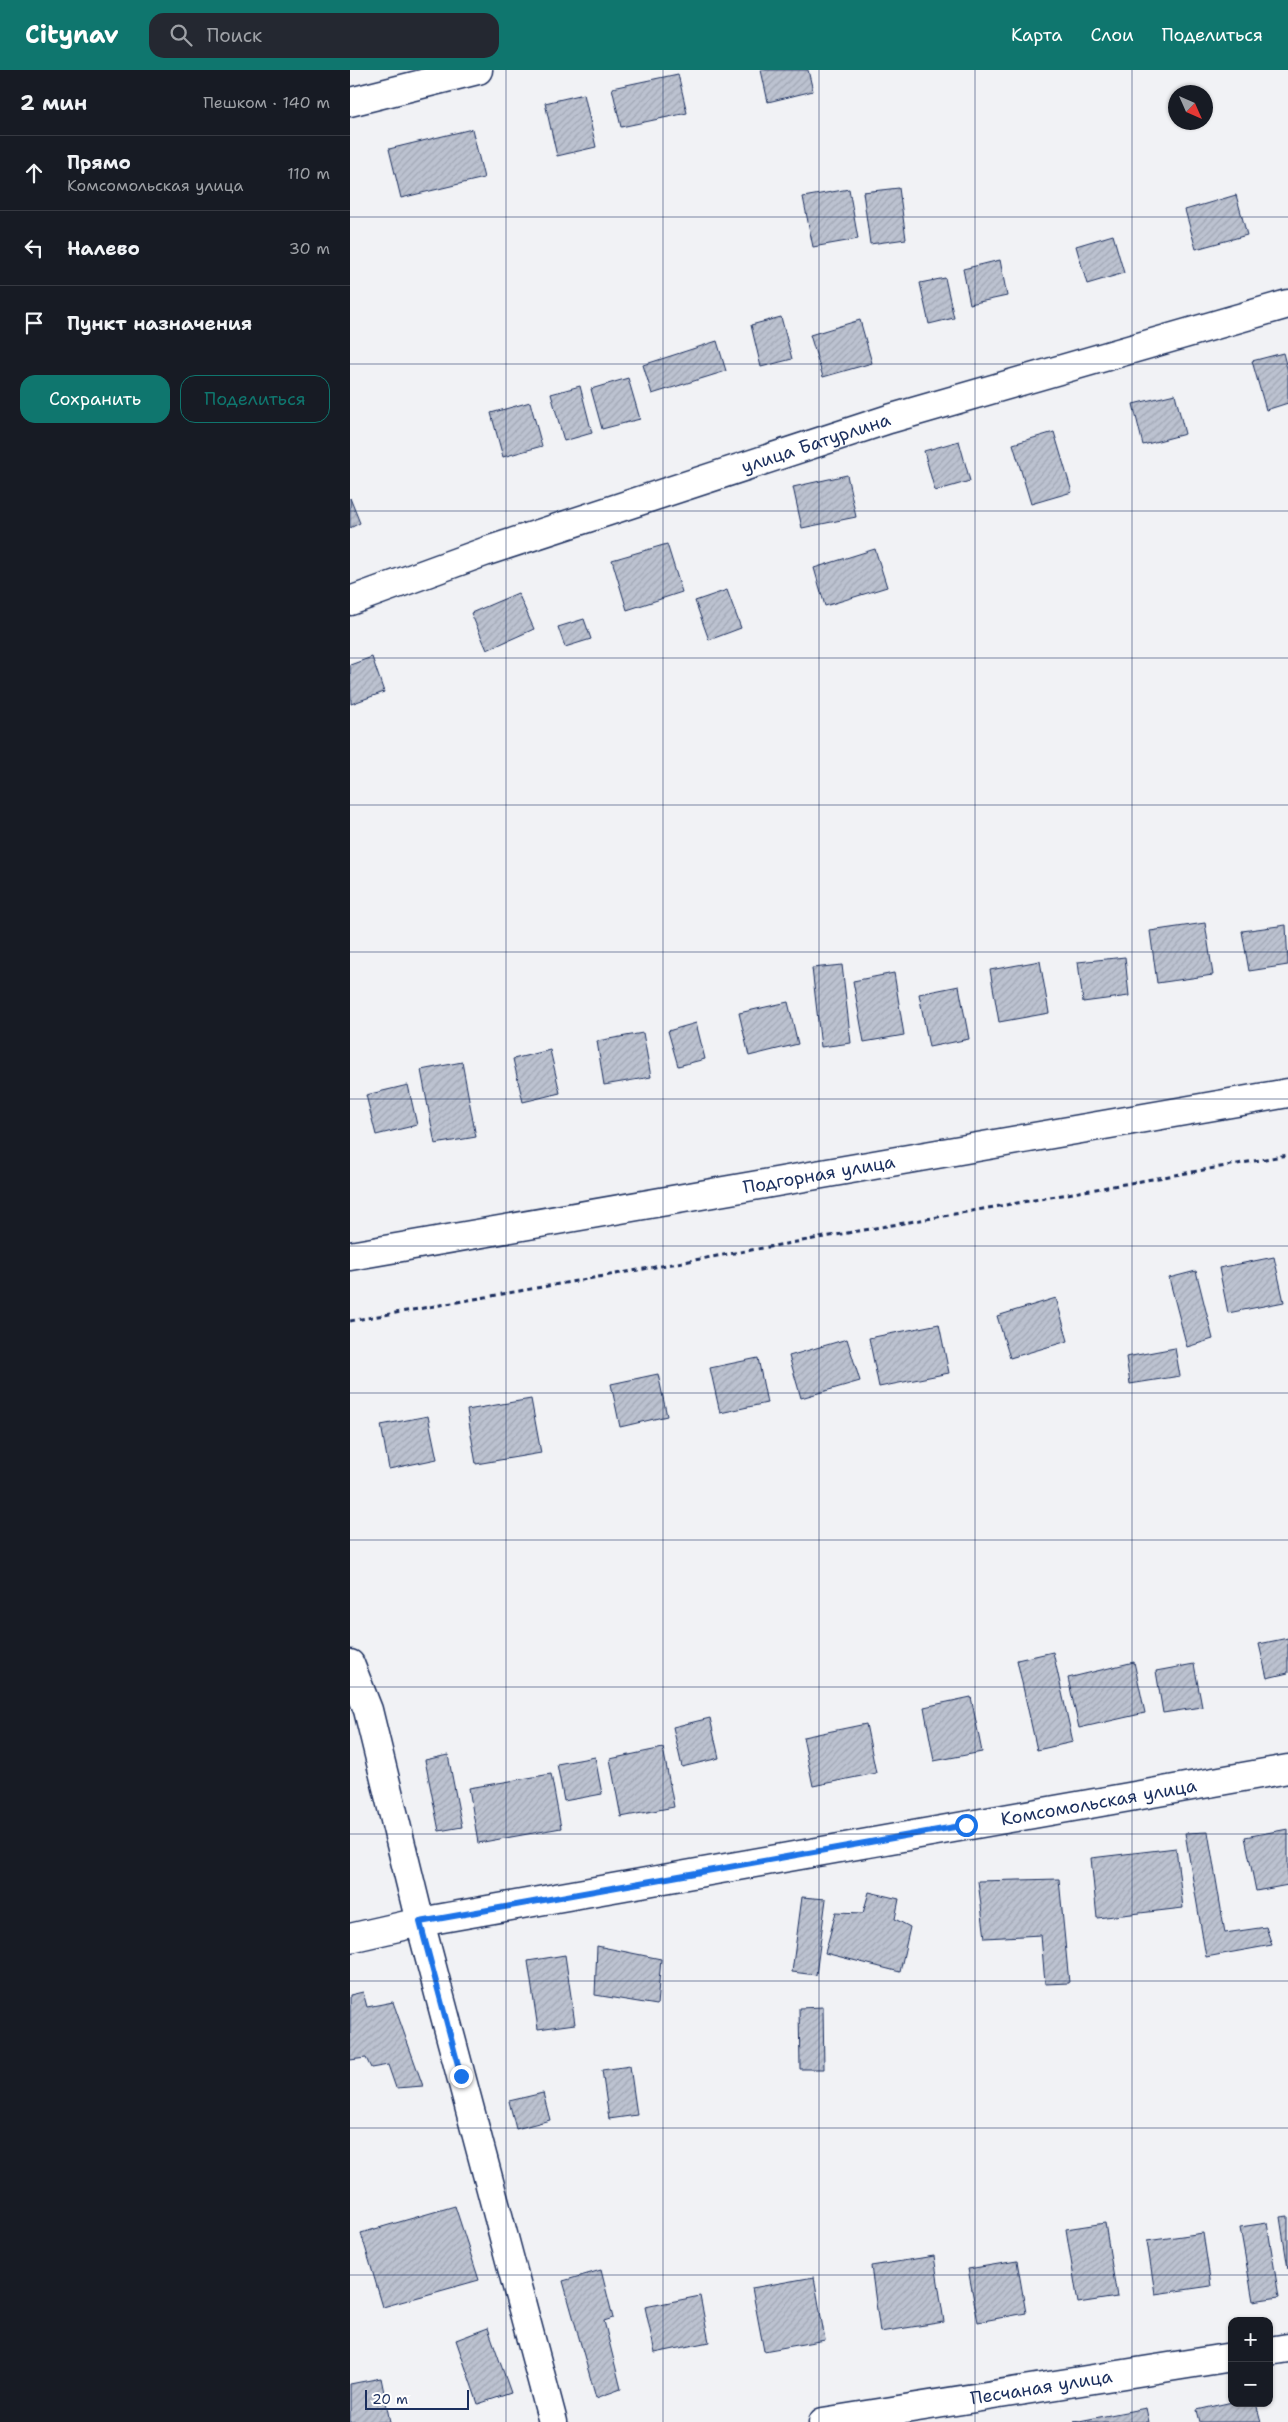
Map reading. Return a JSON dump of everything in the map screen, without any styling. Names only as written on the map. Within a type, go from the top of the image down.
[{"type":"street","points":[[350,102],[478,70]]},
{"type":"street","name":"улица Батурлина","points":[[350,601],[487,551],[889,419],[1288,304]]},
{"type":"street","name":"Подгорная улица","points":[[350,1256],[1288,1093]]},
{"type":"street","points":[[350,1664],[368,1710],[420,1922],[553,2422]]},
{"type":"street","name":"Комсомольская улица","points":[[350,1938],[420,1922],[1288,1769]]},
{"type":"street","points":[[1273,2350],[1288,2348]]},
{"type":"street","name":"Песчаная улица","points":[[822,2422],[1228,2358]]},
{"type":"path","points":[[350,1321],[1288,1155]]},
{"type":"building","points":[[761,70],[808,70],[813,91],[768,102]]},
{"type":"building","points":[[678,74],[687,113],[621,127],[612,88]]},
{"type":"building","points":[[584,94],[596,147],[557,156],[545,103]]},
{"type":"building","points":[[472,129],[484,178],[401,198],[389,149]]},
{"type":"building","points":[[899,188],[906,239],[870,244],[863,192]]},
{"type":"building","points":[[849,189],[858,239],[813,247],[803,197]]},
{"type":"building","points":[[1236,195],[1247,235],[1196,249],[1185,210]]},
{"type":"building","points":[[1113,235],[1124,273],[1087,284],[1076,246]]},
{"type":"building","points":[[1000,260],[1007,296],[970,304],[963,269]]},
{"type":"building","points":[[945,278],[954,318],[929,324],[920,283]]},
{"type":"building","points":[[781,317],[792,359],[761,367],[751,325]]},
{"type":"building","points":[[860,320],[872,363],[823,377],[810,335]]},
{"type":"building","points":[[717,341],[726,371],[652,394],[643,365]]},
{"type":"building","points":[[1283,353],[1288,372],[1288,403],[1266,410],[1252,361]]},
{"type":"building","points":[[628,378],[640,419],[602,429],[591,389]]},
{"type":"building","points":[[580,386],[592,433],[564,441],[551,394]]},
{"type":"building","points":[[1175,394],[1185,434],[1143,445],[1133,404]]},
{"type":"building","points":[[530,402],[542,446],[503,457],[491,413]]},
{"type":"building","points":[[1054,432],[1072,492],[1031,504],[1013,444]]},
{"type":"building","points":[[959,441],[970,481],[935,491],[924,451]]},
{"type":"building","points":[[847,475],[856,517],[802,528],[793,487]]},
{"type":"building","points":[[350,498],[360,523],[350,528]]},
{"type":"building","points":[[667,544],[682,592],[627,610],[612,560]]},
{"type":"building","points":[[875,549],[887,587],[825,606],[814,568]]},
{"type":"building","points":[[727,590],[741,628],[709,640],[695,601]]},
{"type":"building","points":[[518,593],[534,629],[487,650],[471,613]]},
{"type":"building","points":[[584,619],[591,639],[565,647],[558,627]]},
{"type":"building","points":[[372,657],[384,692],[351,704],[350,665]]},
{"type":"building","points":[[1205,923],[1213,975],[1157,983],[1150,931]]},
{"type":"building","points":[[1286,925],[1288,965],[1249,971],[1242,931]]},
{"type":"building","points":[[1125,957],[1129,996],[1083,1002],[1078,962]]},
{"type":"building","points":[[1040,961],[1049,1013],[999,1022],[990,970]]},
{"type":"building","points":[[842,965],[851,1043],[821,1047],[812,968]]},
{"type":"building","points":[[894,973],[904,1035],[864,1042],[853,981]]},
{"type":"building","points":[[959,986],[969,1039],[929,1047],[919,994]]},
{"type":"building","points":[[788,1002],[798,1044],[749,1056],[739,1013]]},
{"type":"building","points":[[696,1023],[705,1059],[678,1066],[668,1031]]},
{"type":"building","points":[[643,1033],[651,1077],[604,1085],[597,1041]]},
{"type":"building","points":[[550,1050],[560,1093],[523,1102],[513,1059]]},
{"type":"building","points":[[462,1062],[476,1137],[435,1144],[421,1070]]},
{"type":"building","points":[[408,1085],[417,1125],[376,1135],[366,1095]]},
{"type":"building","points":[[1274,1257],[1284,1302],[1228,1313],[1219,1268]]},
{"type":"building","points":[[1196,1271],[1213,1339],[1187,1347],[1169,1278]]},
{"type":"building","points":[[1056,1298],[1068,1341],[1010,1358],[997,1316]]},
{"type":"building","points":[[939,1324],[949,1373],[879,1387],[869,1338]]},
{"type":"building","points":[[847,1339],[860,1381],[801,1398],[789,1356]]},
{"type":"building","points":[[1175,1348],[1180,1376],[1130,1384],[1126,1357]]},
{"type":"building","points":[[758,1358],[767,1403],[720,1413],[710,1368]]},
{"type":"building","points":[[658,1374],[667,1416],[620,1427],[611,1384]]},
{"type":"building","points":[[531,1399],[541,1453],[476,1464],[467,1410]]},
{"type":"building","points":[[428,1416],[437,1459],[389,1469],[381,1425]]},
{"type":"building","points":[[1288,1638],[1288,1673],[1267,1678],[1259,1644]]},
{"type":"building","points":[[1053,1652],[1073,1742],[1037,1750],[1017,1660]]},
{"type":"building","points":[[1134,1662],[1145,1713],[1079,1728],[1068,1678]]},
{"type":"building","points":[[1194,1664],[1202,1707],[1163,1713],[1156,1671]]},
{"type":"building","points":[[971,1697],[982,1752],[934,1761],[924,1707]]},
{"type":"building","points":[[710,1718],[719,1758],[682,1767],[673,1727]]},
{"type":"building","points":[[866,1724],[876,1773],[813,1786],[803,1737]]},
{"type":"building","points":[[663,1748],[674,1807],[621,1817],[610,1759]]},
{"type":"building","points":[[448,1755],[462,1827],[439,1831],[425,1760]]},
{"type":"building","points":[[595,1757],[602,1794],[564,1801],[557,1764]]},
{"type":"building","points":[[551,1774],[561,1828],[478,1843],[469,1788]]},
{"type":"building","points":[[1288,1829],[1288,1885],[1256,1891],[1245,1837]]},
{"type":"building","points":[[1208,1832],[1225,1933],[1266,1927],[1272,1945],[1206,1957],[1185,1833]]},
{"type":"building","points":[[1176,1848],[1183,1908],[1097,1918],[1091,1858]]},
{"type":"building","points":[[1059,1879],[1069,1983],[1045,1984],[1041,1935],[985,1938],[978,1881]]},
{"type":"building","points":[[869,1892],[899,1899],[895,1919],[910,1927],[900,1972],[825,1953],[836,1912],[863,1913]]},
{"type":"building","points":[[802,1897],[826,1899],[816,1975],[792,1972]]},
{"type":"building","points":[[597,1946],[661,1959],[657,2005],[595,1995]]},
{"type":"building","points":[[565,1955],[575,2024],[538,2029],[528,1961]]},
{"type":"building","points":[[363,1992],[367,2007],[393,2002],[423,2086],[396,2088],[388,2065],[371,2068],[366,2058],[350,2060],[350,1995]]},
{"type":"building","points":[[823,2007],[824,2069],[800,2069],[799,2008]]},
{"type":"building","points":[[630,2066],[637,2115],[609,2119],[602,2070]]},
{"type":"building","points":[[543,2093],[550,2120],[516,2129],[509,2101]]},
{"type":"building","points":[[455,2206],[479,2280],[383,2307],[361,2233]]},
{"type":"building","points":[[1288,2216],[1288,2269],[1280,2217]]},
{"type":"building","points":[[1105,2223],[1117,2297],[1078,2303],[1066,2229]]},
{"type":"building","points":[[1267,2223],[1279,2297],[1253,2301],[1240,2227]]},
{"type":"building","points":[[1203,2233],[1211,2286],[1155,2294],[1147,2241]]},
{"type":"building","points":[[934,2256],[944,2322],[880,2332],[871,2266]]},
{"type":"building","points":[[1017,2261],[1026,2313],[978,2322],[968,2269]]},
{"type":"building","points":[[601,2270],[613,2318],[604,2321],[621,2389],[596,2398],[563,2281]]},
{"type":"building","points":[[814,2277],[825,2340],[764,2351],[752,2288]]},
{"type":"building","points":[[700,2296],[709,2342],[655,2353],[645,2307]]},
{"type":"building","points":[[488,2328],[511,2393],[478,2404],[456,2340]]},
{"type":"building","points":[[381,2378],[390,2422],[350,2422],[350,2384]]},
{"type":"building","points":[[1228,2403],[1228,2407],[1257,2407],[1261,2422],[1200,2422],[1197,2410]]},
{"type":"building","points":[[1146,2408],[1149,2422],[1074,2422]]},
{"type":"route","points":[[461,2076],[420,1922],[966,1825]]}]
